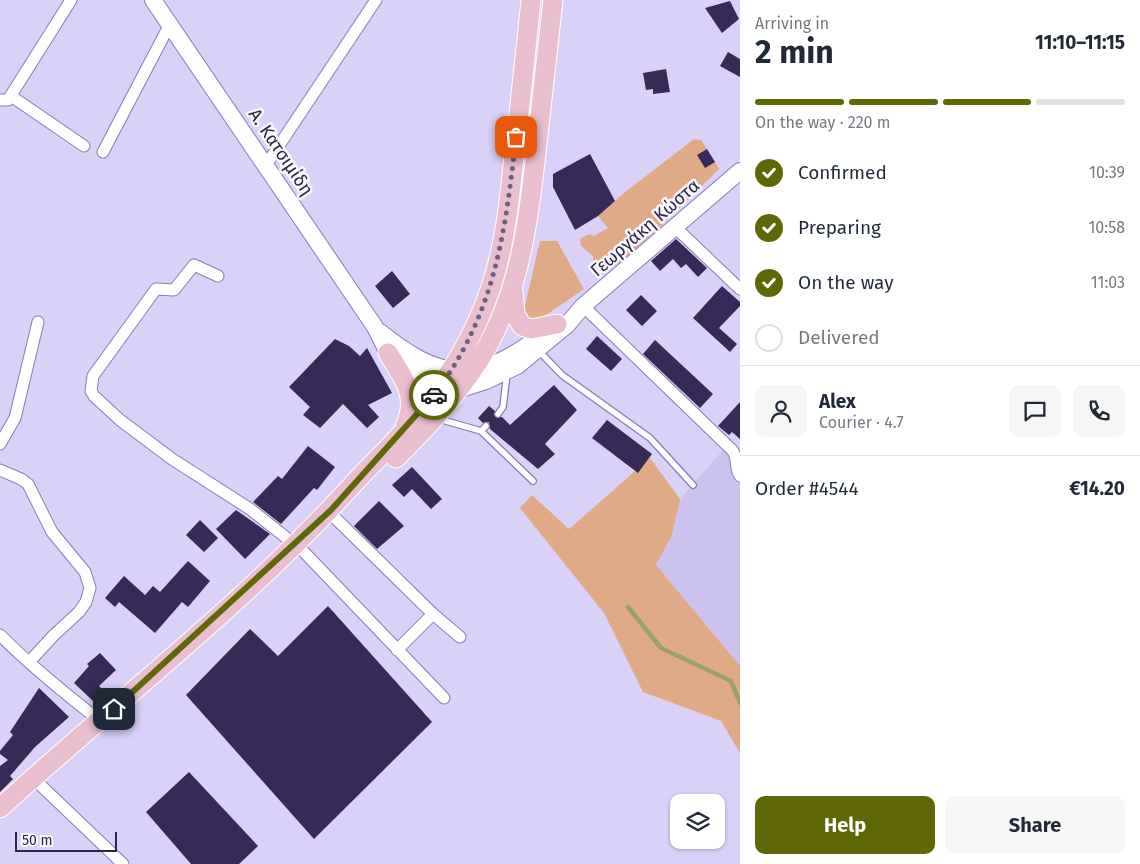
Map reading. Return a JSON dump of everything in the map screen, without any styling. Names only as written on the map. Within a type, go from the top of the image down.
[{"type":"main road","name":"Α. Κατσιμίδη","points":[[153,0],[375,327],[388,353],[400,365],[449,388]]},
{"type":"main road","points":[[330,511],[370,481],[434,418],[449,388],[443,368],[461,354],[491,288],[505,230],[531,0]]},
{"type":"main road","points":[[553,0],[532,192],[515,278],[513,304],[519,324],[531,329],[557,324]]},
{"type":"main road","name":"Γεωργάκη Κώστα","points":[[470,372],[501,361],[579,310],[740,171]]},
{"type":"main road","points":[[1,806],[169,661],[330,511],[402,433],[449,388],[470,372],[495,332],[515,278]]},
{"type":"main road","name":"Γεωργάκη Κώστα","points":[[449,388],[486,381],[508,370],[567,325],[579,310]]},
{"type":"main road","name":"Α. Κατσιμίδη","points":[[375,327],[408,353],[443,368],[470,372]]},
{"type":"main road","points":[[388,353],[410,392],[412,409],[402,433]]},
{"type":"street","points":[[71,0],[6,98],[84,146]]},
{"type":"street","points":[[266,165],[376,0]]},
{"type":"street","points":[[102,152],[170,24]]},
{"type":"street","points":[[676,228],[740,289]]},
{"type":"street","points":[[218,276],[200,266],[194,265],[174,290],[156,289],[93,376],[91,391],[100,403],[140,436],[189,471],[250,509],[323,569],[444,698]]},
{"type":"street","points":[[579,310],[732,450],[736,457],[736,469],[740,476]]},
{"type":"street","points":[[0,444],[15,418],[38,322]]},
{"type":"street","points":[[0,470],[28,484],[52,532],[89,579],[89,594],[79,612],[30,661]]},
{"type":"street","points":[[330,511],[433,614],[460,637]]},
{"type":"street","points":[[397,650],[433,614]]},
{"type":"street","points":[[0,636],[30,661],[39,672]]},
{"type":"street","points":[[0,648],[39,672],[100,722]]},
{"type":"street","points":[[33,778],[123,864]]},
{"type":"lane","points":[[538,349],[562,375],[650,438],[694,485]]},
{"type":"lane","points":[[498,414],[503,407],[508,370]]},
{"type":"lane","points":[[434,418],[484,428],[534,481]]},
{"type":"shaded area","points":[[694,139],[701,140],[707,149],[697,155],[705,167],[715,162],[719,169],[637,247],[604,273],[594,277],[593,256],[581,246],[580,239],[589,234],[594,236],[608,228],[598,216],[624,193]]},
{"type":"shaded area","points":[[540,241],[557,241],[584,289],[549,313],[533,321],[525,315],[525,306]]},
{"type":"shaded area","points":[[724,449],[730,455],[740,481],[740,666],[656,565],[672,535],[680,499]]},
{"type":"shaded area","points":[[650,458],[680,499],[672,535],[656,565],[740,666],[740,753],[721,721],[643,692],[604,613],[520,508],[532,495],[569,529]]},
{"type":"building","points":[[730,1],[739,19],[722,33],[705,8]]},
{"type":"building","points":[[728,52],[740,59],[740,77],[720,66]]},
{"type":"building","points":[[666,69],[670,92],[653,94],[653,89],[646,90],[643,73]]},
{"type":"building","points":[[707,149],[715,162],[705,168],[697,155]]},
{"type":"building","points":[[590,154],[615,201],[598,216],[575,230],[553,187],[553,174]]},
{"type":"building","points":[[676,239],[707,268],[698,277],[686,264],[681,268],[673,259],[660,271],[651,261]]},
{"type":"building","points":[[392,271],[410,294],[393,308],[375,286]]},
{"type":"building","points":[[722,286],[740,302],[740,306],[719,328],[737,344],[730,352],[693,318]]},
{"type":"building","points":[[641,295],[657,311],[642,326],[626,310]]},
{"type":"building","points":[[597,336],[622,359],[611,371],[586,349]]},
{"type":"building","points":[[335,339],[349,346],[360,356],[367,348],[392,393],[368,405],[379,417],[367,428],[343,404],[320,428],[303,415],[310,407],[289,387]]},
{"type":"building","points":[[655,340],[713,394],[700,408],[643,354]]},
{"type":"building","points":[[554,385],[577,410],[545,444],[555,454],[538,469],[490,429],[489,422],[483,423],[478,418],[489,406],[495,411],[495,417],[502,417],[510,425]]},
{"type":"building","points":[[740,402],[740,439],[732,432],[729,435],[718,426]]},
{"type":"building","points":[[607,420],[652,454],[638,473],[592,438]]},
{"type":"building","points":[[308,446],[335,467],[317,490],[314,488],[281,524],[253,502],[278,476],[282,479]]},
{"type":"building","points":[[412,467],[442,499],[431,509],[412,489],[404,497],[392,485]]},
{"type":"building","points":[[379,501],[404,526],[377,549],[354,526]]},
{"type":"building","points":[[236,510],[270,534],[245,559],[216,529]]},
{"type":"building","points":[[200,520],[218,538],[204,552],[186,535]]},
{"type":"building","points":[[188,561],[210,581],[188,607],[182,602],[155,633],[119,602],[115,607],[105,598],[124,576],[145,595],[153,586],[160,592]]},
{"type":"building","points":[[328,606],[432,722],[314,839],[186,695],[250,629],[278,656]]},
{"type":"building","points":[[100,653],[116,670],[99,686],[103,690],[93,701],[74,683],[89,666],[87,664]]},
{"type":"building","points":[[39,688],[69,717],[35,747],[10,776],[13,779],[0,792],[0,766],[8,760],[0,754],[0,751],[13,735],[10,732]]},
{"type":"building","points":[[189,772],[258,846],[239,864],[191,864],[146,812]]},
{"type":"waterway","points":[[628,607],[661,648],[731,681],[740,703]]},
{"type":"way so far","points":[[434,395],[461,354],[491,288],[505,230],[516,137]]},
{"type":"route","points":[[114,709],[169,661],[331,510],[402,433],[434,395]]}]
